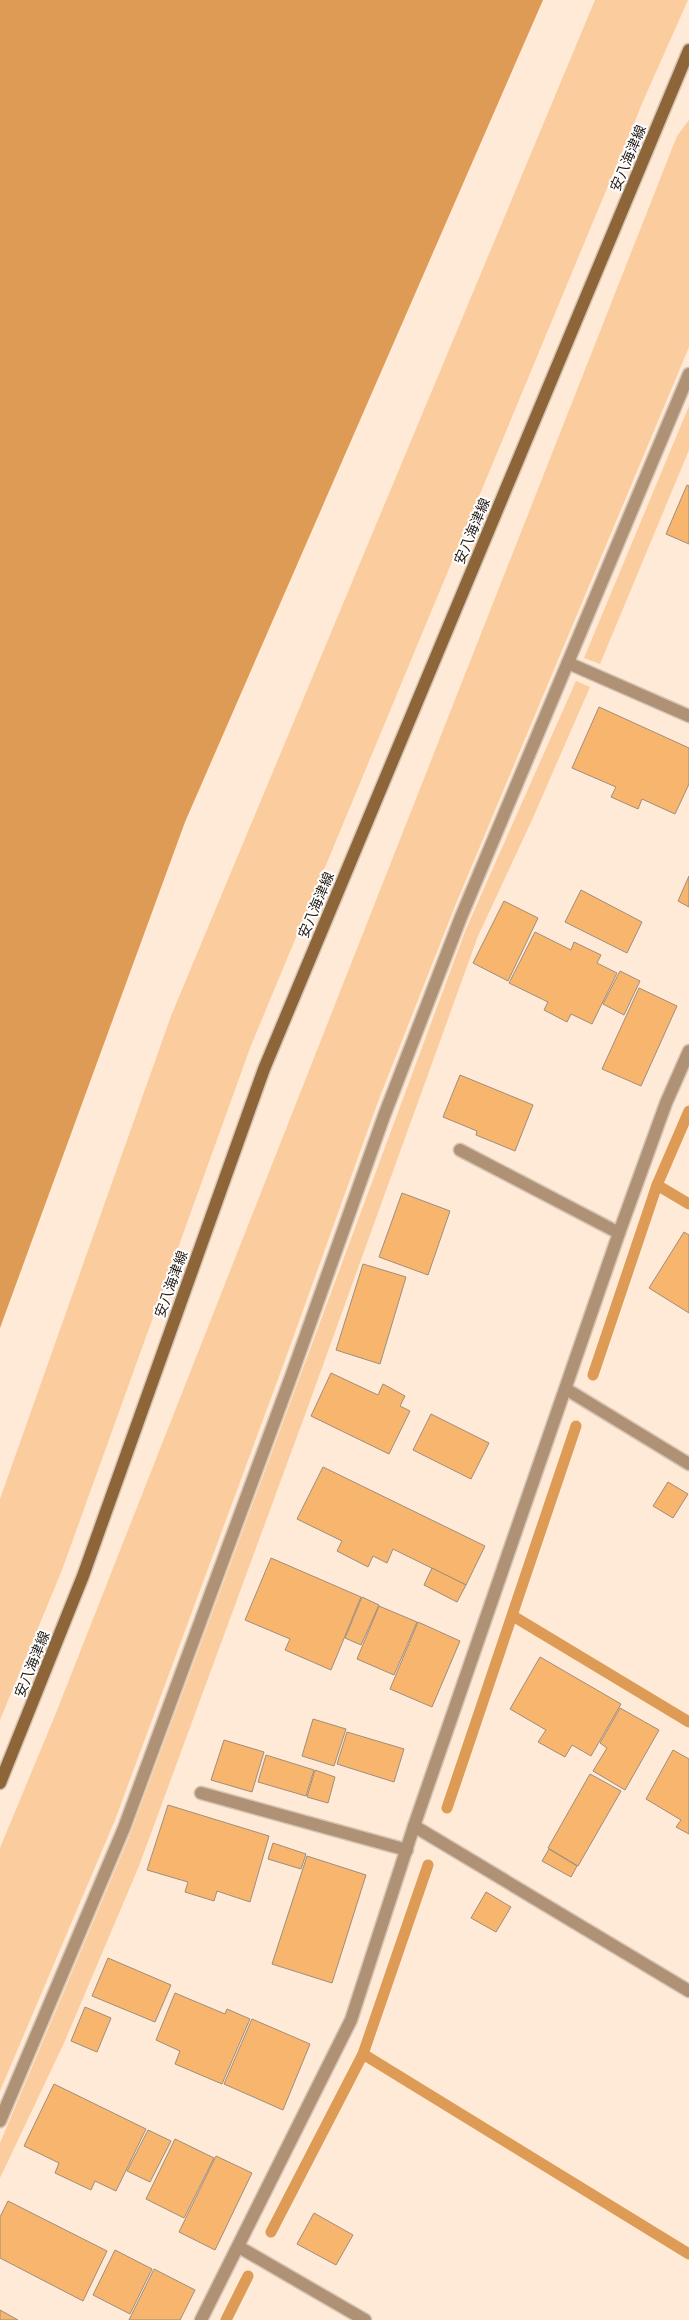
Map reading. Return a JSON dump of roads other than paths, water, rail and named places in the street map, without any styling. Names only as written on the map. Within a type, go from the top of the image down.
[{"type":"main road","name":"安八海津線","points":[[0,1783],[83,1576],[264,1069],[689,51]]},
{"type":"street","points":[[0,2122],[124,1828],[292,1374],[384,1116],[461,917],[689,374]]},
{"type":"street","points":[[568,663],[689,716]]},
{"type":"street","points":[[201,2320],[351,2020],[414,1826],[619,1233],[666,1103],[689,1051]]},
{"type":"street","points":[[460,1150],[619,1233]]},
{"type":"street","points":[[566,1389],[689,1464]]},
{"type":"street","points":[[201,1793],[407,1850]]},
{"type":"street","points":[[414,1826],[689,1991]]},
{"type":"street","points":[[239,2247],[365,2320]]},
{"type":"waterway","points":[[593,1375],[657,1185],[689,1111]]},
{"type":"waterway","points":[[657,1185],[689,1204]]},
{"type":"waterway","points":[[447,1808],[576,1426]]},
{"type":"waterway","points":[[513,1616],[689,1722]]},
{"type":"waterway","points":[[271,2232],[363,2054],[428,1865]]},
{"type":"waterway","points":[[363,2054],[689,2254]]},
{"type":"waterway","points":[[226,2320],[248,2276]]}]
